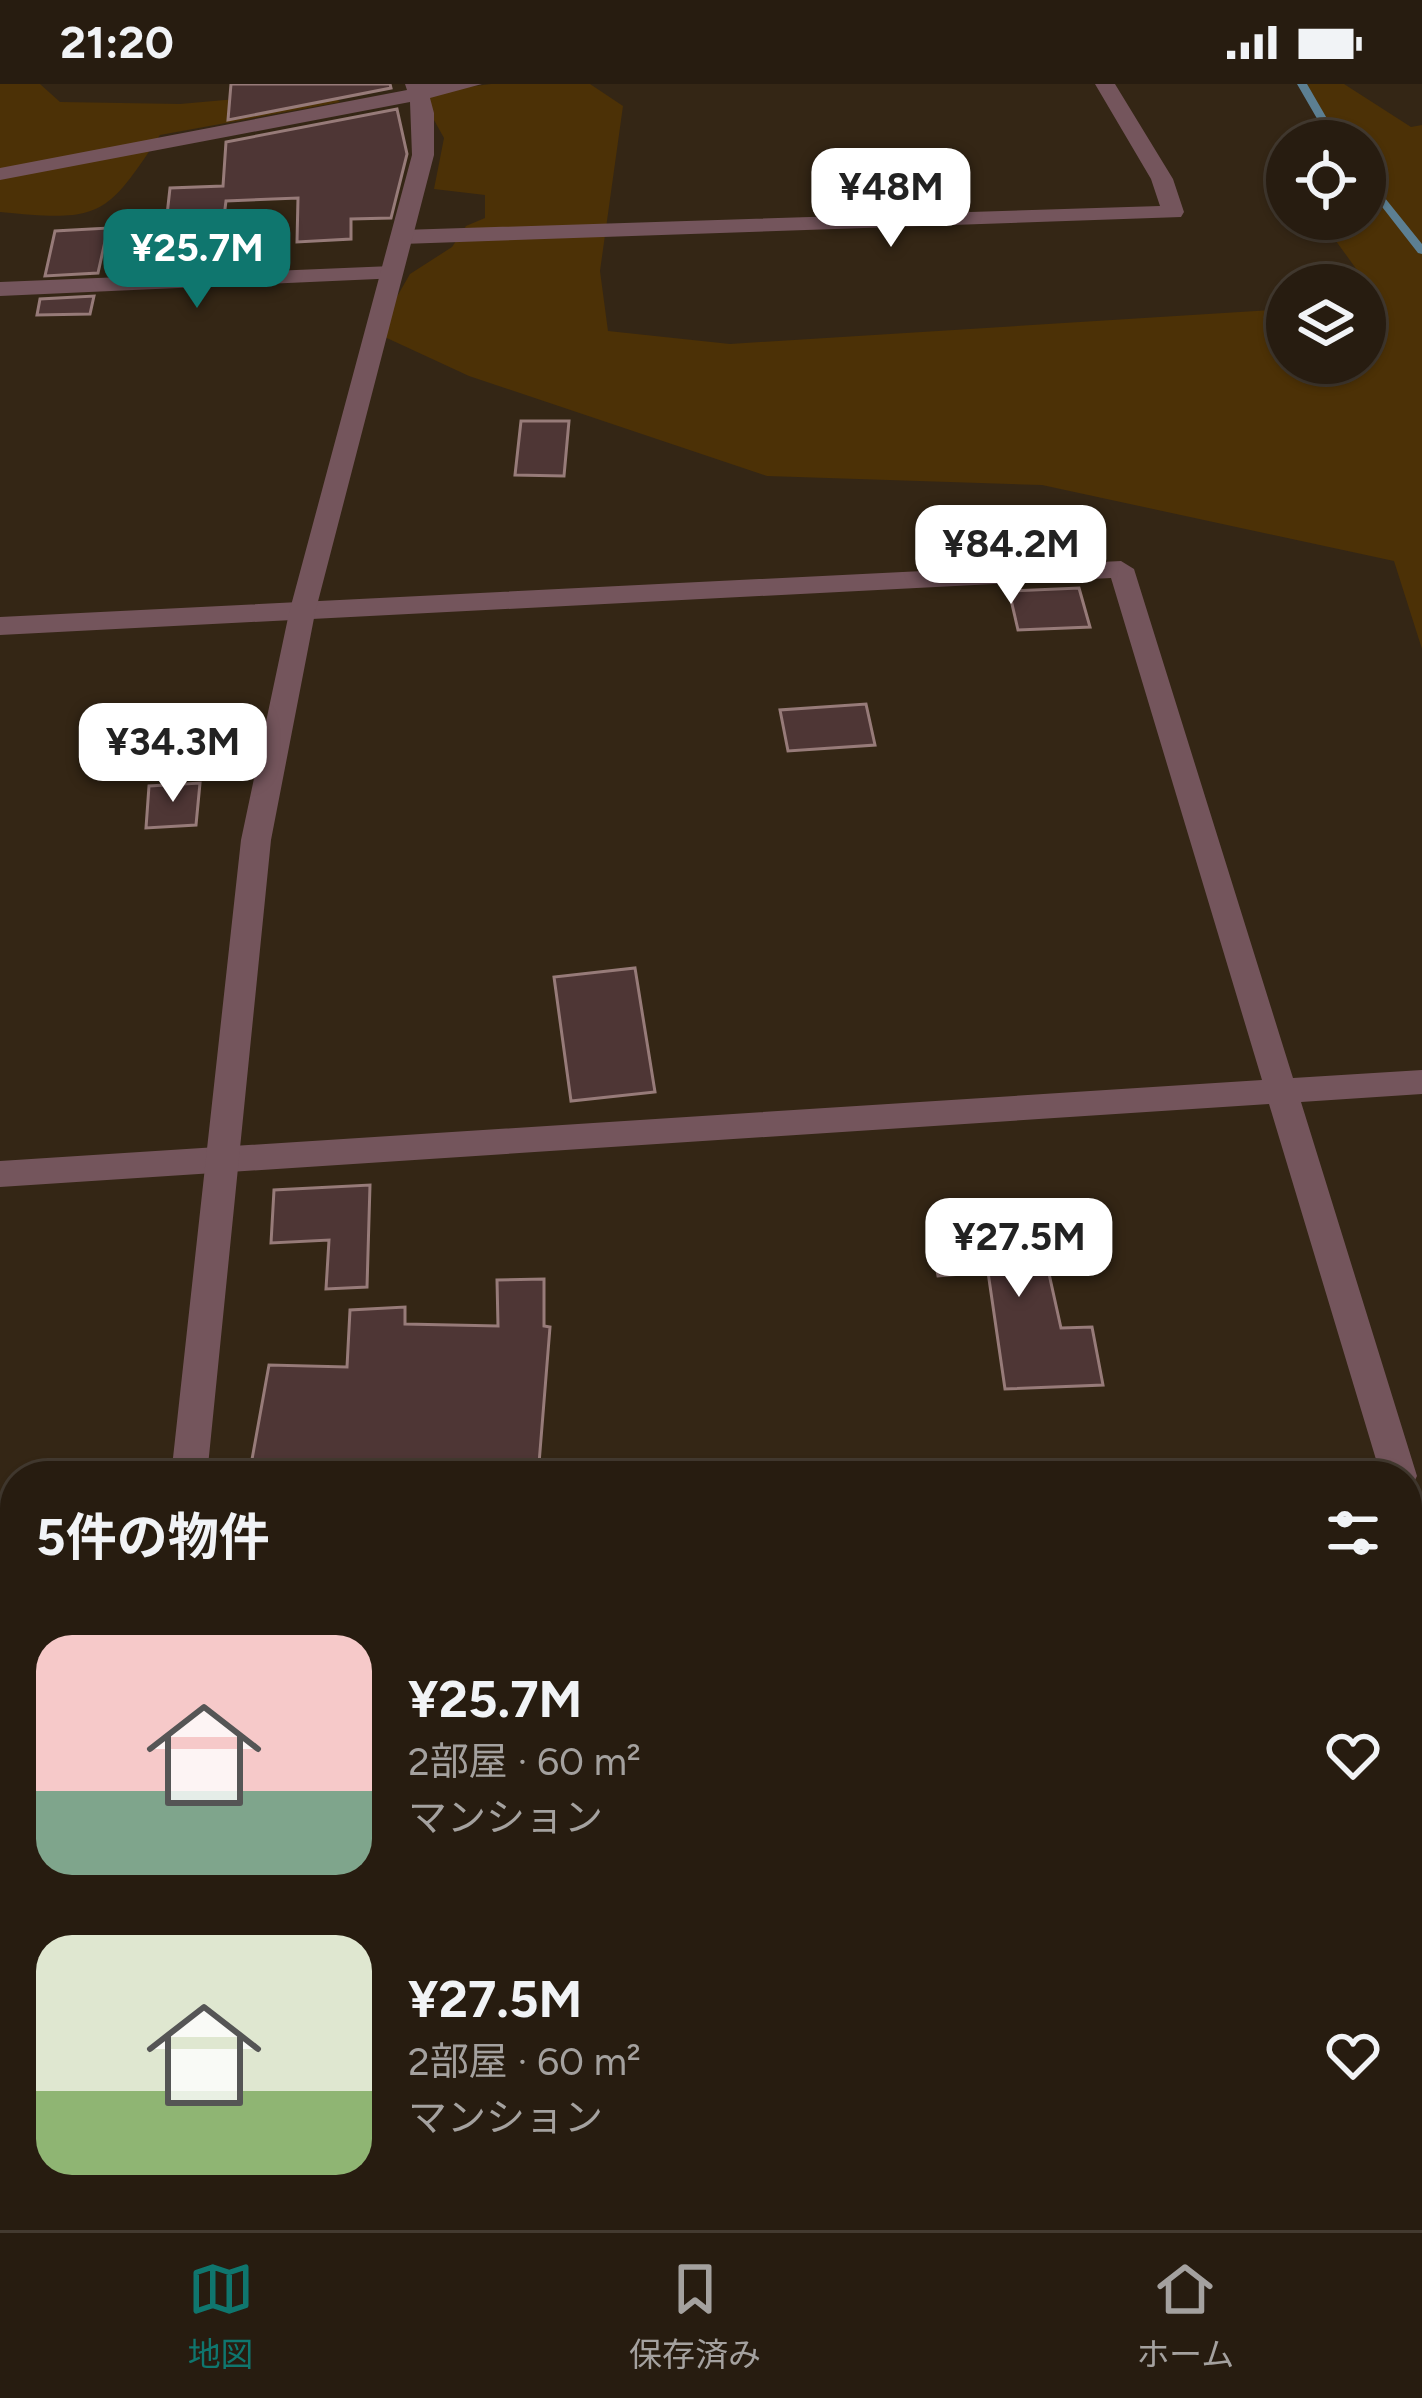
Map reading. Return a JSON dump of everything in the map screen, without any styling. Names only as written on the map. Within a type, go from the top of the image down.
[{"type":"street","points":[[0,174],[417,88],[472,84]]},
{"type":"street","points":[[401,237],[1173,212],[1162,179],[1105,84]]},
{"type":"street","points":[[191,1461],[256,840],[302,613],[423,155],[424,113],[417,88]]},
{"type":"street","points":[[0,290],[392,273]]},
{"type":"street","points":[[0,626],[1121,568],[1394,1461]]},
{"type":"street","points":[[0,1174],[1422,1082]]},
{"type":"shaded area","points":[[0,84],[40,84],[60,102],[180,104],[328,91],[340,102],[160,135],[126,183],[98,208],[81,214],[34,215],[0,212]]},
{"type":"shaded area","points":[[491,84],[590,84],[623,106],[600,271],[608,331],[730,344],[1266,310],[1266,384],[1386,384],[1386,264],[1353,264],[1335,240],[1386,240],[1386,120],[1322,120],[1302,84],[1344,84],[1411,127],[1422,125],[1422,649],[1394,561],[1042,485],[767,476],[469,376],[376,333],[410,274],[452,247],[466,226],[485,218],[485,195],[434,189],[444,138],[419,93]]},
{"type":"building","points":[[231,84],[390,84],[391,88],[228,120]]},
{"type":"building","points":[[397,109],[407,154],[391,218],[351,219],[351,239],[297,242],[298,198],[226,201],[221,240],[164,242],[170,188],[223,186],[226,142]]},
{"type":"building","points":[[108,228],[98,273],[45,276],[55,231]]},
{"type":"building","points":[[94,296],[90,314],[37,315],[40,299]]},
{"type":"building","points":[[521,421],[569,421],[564,476],[515,475]]},
{"type":"building","points":[[1079,588],[1090,627],[1018,630],[1009,591]]},
{"type":"building","points":[[866,704],[875,745],[788,751],[780,710]]},
{"type":"building","points":[[200,783],[196,825],[146,828],[149,786]]},
{"type":"building","points":[[635,968],[655,1092],[571,1101],[554,977]]},
{"type":"building","points":[[370,1185],[367,1287],[326,1289],[329,1240],[271,1243],[274,1190]]},
{"type":"building","points":[[1036,1215],[1061,1328],[1092,1327],[1103,1385],[1005,1389],[988,1272],[938,1276],[928,1222]]},
{"type":"building","points":[[544,1279],[544,1326],[550,1327],[539,1461],[252,1461],[269,1365],[347,1367],[350,1310],[405,1307],[405,1324],[498,1326],[497,1280]]},
{"type":"waterway","points":[[1302,84],[1323,120]]},
{"type":"waterway","points":[[1386,206],[1422,251]]}]
